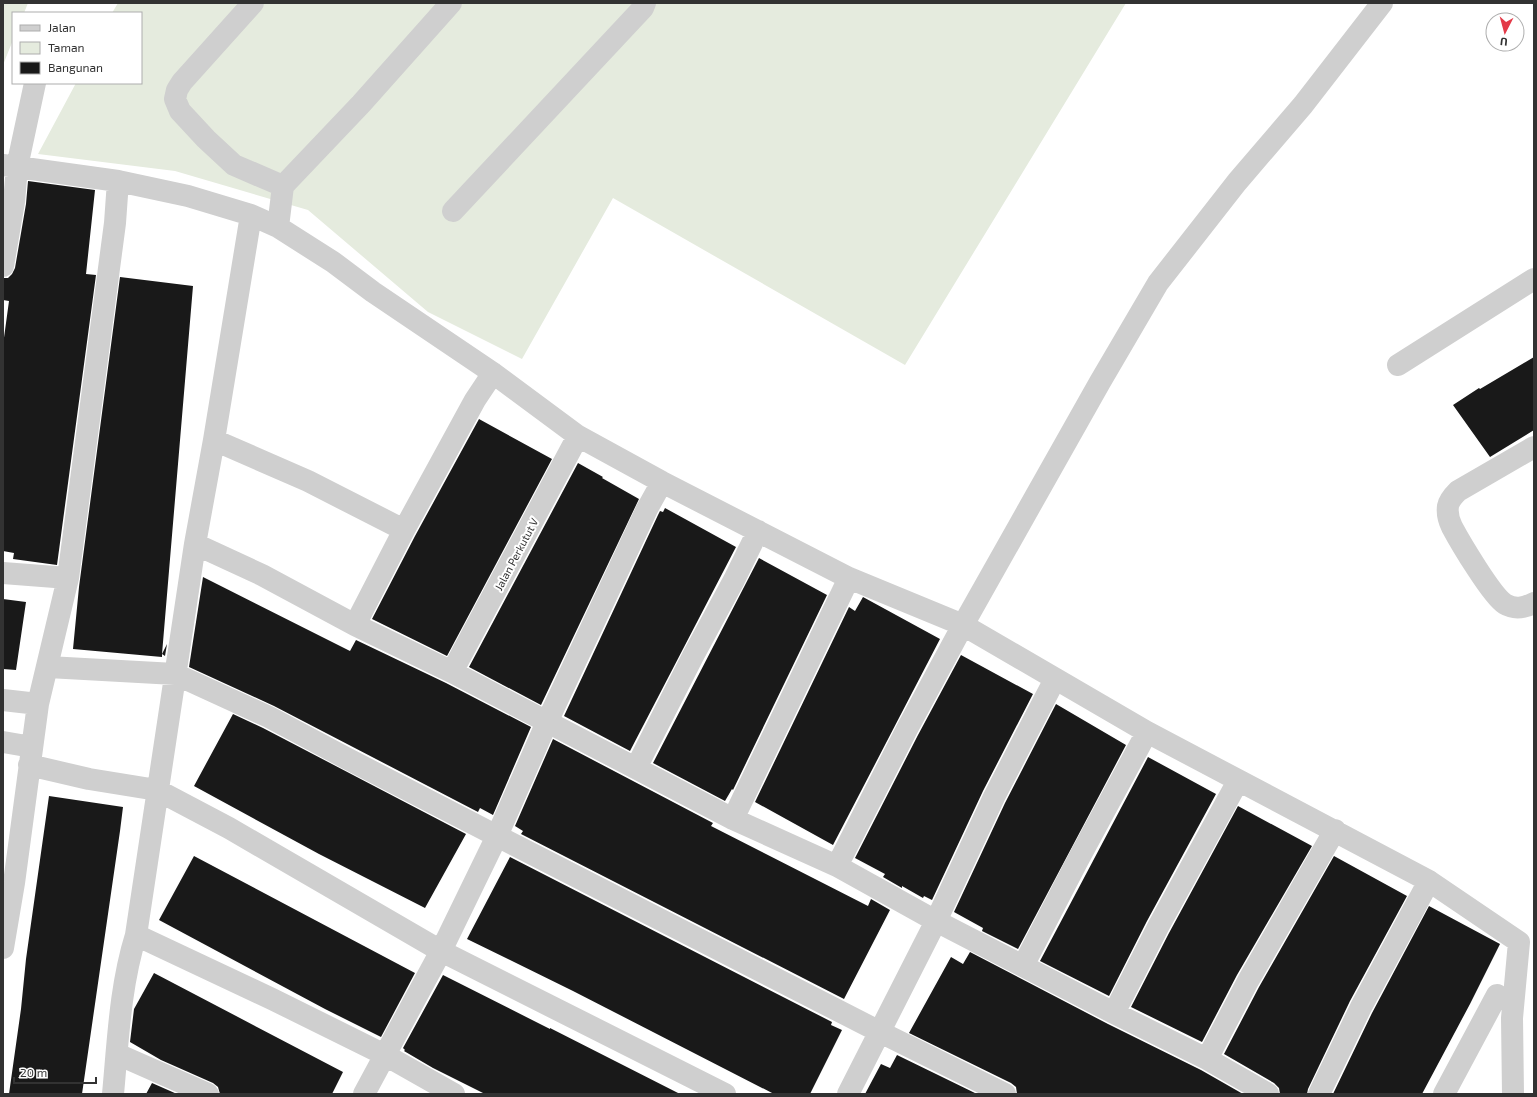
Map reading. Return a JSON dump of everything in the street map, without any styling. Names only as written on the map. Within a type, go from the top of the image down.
[{"type":"street","points":[[253,3],[182,82],[177,90],[175,99],[180,111],[216,150],[234,165],[283,186]]},
{"type":"street","points":[[278,227],[283,186],[361,104],[451,3]]},
{"type":"street","points":[[453,211],[638,14],[645,3]]},
{"type":"street","points":[[837,866],[907,729],[963,625],[1100,382],[1158,283],[1237,182],[1303,105],[1382,3]]},
{"type":"street","points":[[3,266],[14,202],[10,166],[35,84]]},
{"type":"street","points":[[10,166],[118,181],[188,196],[251,215],[278,227],[333,262],[373,292],[493,374],[578,436],[662,482],[849,578],[963,625],[1147,732],[1429,880],[1519,942],[1512,1018],[1513,1094]]},
{"type":"street","points":[[3,948],[9,882],[31,756],[38,704],[68,578],[115,223],[118,181]]},
{"type":"street","points":[[113,1094],[120,1014],[129,956],[136,935],[195,544],[214,440],[251,215]]},
{"type":"street","points":[[1398,365],[1534,279]]},
{"type":"street","points":[[354,625],[474,400],[493,374]]},
{"type":"street","name":"Jalan Perkutut V","points":[[452,672],[578,436]]},
{"type":"street","points":[[214,440],[308,481],[404,530]]},
{"type":"street","points":[[1534,447],[1458,491],[1448,505],[1452,526],[1484,580],[1502,602],[1519,608],[1525,608],[1534,603]]},
{"type":"street","points":[[364,1094],[440,951],[497,836],[547,722],[647,509],[662,482]]},
{"type":"street","points":[[636,768],[758,531]]},
{"type":"street","points":[[195,544],[262,575],[354,625],[452,672],[733,819],[837,866],[936,921],[1207,1060],[1268,1094]]},
{"type":"street","points":[[3,572],[68,578]]},
{"type":"street","points":[[733,819],[849,578]]},
{"type":"street","points":[[48,667],[175,674],[269,717],[497,836],[880,1032],[1005,1094]]},
{"type":"street","points":[[848,1094],[936,921],[994,797],[1056,679]]},
{"type":"street","points":[[3,700],[38,704]]},
{"type":"street","points":[[1023,966],[1147,732]]},
{"type":"street","points":[[3,742],[31,756],[89,779],[157,790],[242,835],[440,951],[725,1094]]},
{"type":"street","points":[[1114,1013],[1158,927],[1238,781]]},
{"type":"street","points":[[1207,1060],[1248,981],[1335,830]]},
{"type":"street","points":[[1319,1094],[1361,1007],[1429,880]]},
{"type":"street","points":[[136,935],[272,999],[385,1055],[454,1094]]},
{"type":"street","points":[[1444,1094],[1497,995]]},
{"type":"street","points":[[117,1054],[208,1094]]},
{"type":"green space","points":[[3,3],[28,3],[24,12],[12,12],[12,42],[3,65]]},
{"type":"green space","points":[[118,3],[1126,3],[905,365],[613,198],[522,359],[428,312],[308,210],[175,171],[38,154],[75,84],[142,84],[142,12],[113,12]]},
{"type":"building","points":[[28,181],[95,190],[86,274],[96,275],[57,565],[13,559],[14,553],[3,551],[3,345],[9,301],[3,300],[3,278],[8,278],[15,268],[26,204]]},
{"type":"building","points":[[120,277],[193,286],[162,657],[73,649],[79,587]]},
{"type":"building","points":[[1534,357],[1534,430],[1490,457],[1453,405],[1479,388],[1480,389]]},
{"type":"building","points":[[479,419],[552,459],[447,656],[372,619],[415,536]]},
{"type":"building","points":[[578,463],[639,499],[541,705],[469,667]]},
{"type":"building","points":[[665,508],[736,547],[630,751],[564,716],[658,515],[660,511],[663,512]]},
{"type":"building","points":[[759,558],[827,595],[733,790],[732,789],[725,801],[653,763]]},
{"type":"building","points":[[203,577],[350,651],[356,640],[446,683],[531,727],[493,815],[480,808],[478,812],[274,706],[189,667]]},
{"type":"building","points":[[863,597],[940,639],[833,845],[755,802],[849,607],[855,611]]},
{"type":"building","points":[[3,599],[26,602],[16,670],[3,669]]},
{"type":"building","points":[[167,644],[165,656],[162,654]]},
{"type":"building","points":[[961,655],[1033,694],[983,791],[932,900],[924,896],[923,898],[902,886],[902,888],[883,877],[885,874],[855,858]]},
{"type":"building","points":[[1056,704],[1126,745],[1018,949],[982,931],[983,928],[954,912],[1005,803]]},
{"type":"building","points":[[233,714],[263,728],[466,834],[425,908],[319,854],[194,786]]},
{"type":"building","points":[[553,739],[713,823],[711,826],[868,906],[871,899],[890,910],[844,999],[521,834],[523,831],[515,826]]},
{"type":"building","points":[[1148,757],[1216,794],[1147,921],[1109,996],[1040,961]]},
{"type":"building","points":[[49,796],[123,807],[120,831],[82,1094],[9,1094],[21,1009],[26,959]]},
{"type":"building","points":[[1238,806],[1312,846],[1237,975],[1202,1042],[1131,1007],[1169,933]]},
{"type":"building","points":[[194,856],[415,973],[381,1037],[325,1009],[159,920]]},
{"type":"building","points":[[1334,856],[1407,896],[1350,1001],[1307,1094],[1280,1094],[1279,1088],[1274,1083],[1224,1054],[1259,987]]},
{"type":"building","points":[[510,857],[832,1022],[831,1025],[842,1030],[810,1094],[774,1094],[573,991],[467,939]]},
{"type":"building","points":[[1429,906],[1500,944],[1470,1004],[1422,1094],[1333,1094],[1372,1013]]},
{"type":"building","points":[[970,952],[1108,1024],[1201,1070],[1243,1094],[1017,1094],[1016,1087],[1011,1083],[909,1033],[951,957],[963,964]]},
{"type":"building","points":[[154,973],[343,1072],[332,1094],[220,1094],[218,1087],[213,1083],[161,1060],[130,1042],[134,1009]]},
{"type":"building","points":[[443,975],[680,1094],[485,1094],[433,1068],[404,1051],[405,1050],[403,1048]]},
{"type":"building","points":[[897,1055],[977,1094],[865,1094],[881,1064],[890,1068]]},
{"type":"building","points":[[152,1083],[177,1094],[146,1094]]}]
